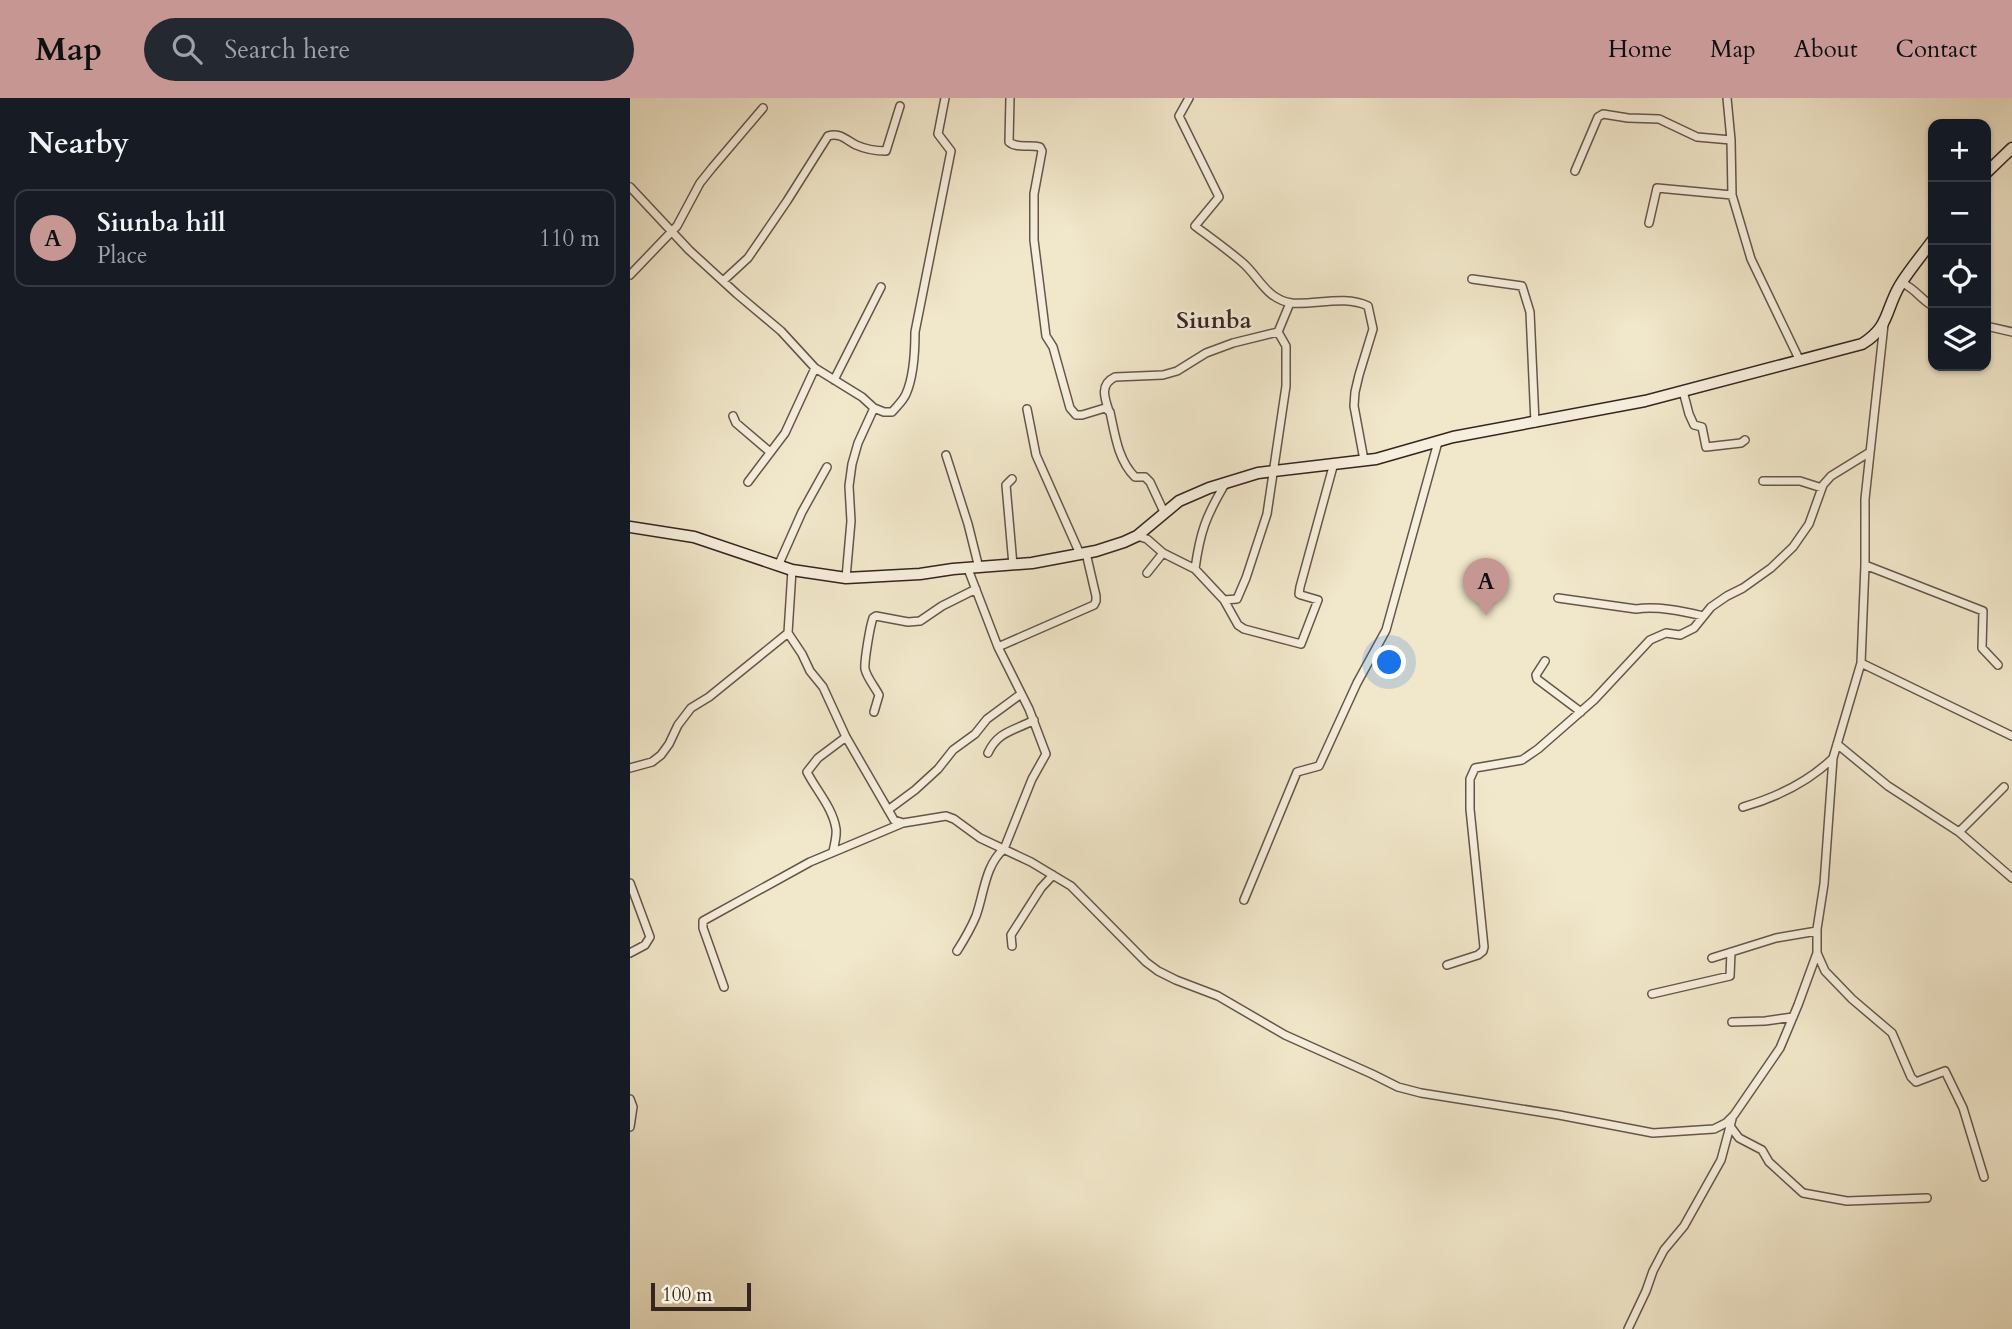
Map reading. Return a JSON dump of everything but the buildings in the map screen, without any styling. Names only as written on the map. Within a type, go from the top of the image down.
[{"type":"street","points":[[630,187],[672,232],[781,331],[815,368],[862,397],[874,408],[892,412],[907,393],[916,355],[915,332],[951,151],[938,134],[945,98]]},
{"type":"street","points":[[1010,98],[1009,142],[1040,147],[1042,151],[1034,194],[1034,240],[1046,336],[1053,347],[1070,408],[1076,415],[1105,408],[1109,411]]},
{"type":"street","points":[[1189,98],[1179,116],[1219,197],[1195,226],[1245,265],[1266,292],[1290,303],[1348,302],[1368,306],[1373,328],[1359,375],[1354,406],[1364,460]]},
{"type":"street","points":[[1727,98],[1732,195],[1751,259],[1800,361]]},
{"type":"street","points":[[723,281],[748,258],[828,136],[834,134],[866,148],[886,151],[900,106]]},
{"type":"street","points":[[630,275],[677,226],[712,168],[763,108]]},
{"type":"street","points":[[1575,171],[1598,117],[1603,114],[1659,119],[1697,137],[1731,141]]},
{"type":"street","points":[[1991,168],[2012,148]]},
{"type":"street","points":[[1649,223],[1657,188],[1732,195]]},
{"type":"street","points":[[724,987],[703,928],[703,921],[832,852],[903,823],[946,816],[980,838],[1071,886],[1158,971],[1219,996],[1285,1035],[1398,1087],[1653,1133],[1714,1129],[1726,1123],[1780,1048],[1817,953],[1833,758],[1861,663],[1865,499],[1885,323],[1902,283],[1929,245]]},
{"type":"street","points":[[1472,278],[1522,286],[1530,312],[1535,422]]},
{"type":"street","points":[[1902,283],[1915,289],[1928,303]]},
{"type":"street","points":[[834,380],[881,287]]},
{"type":"street","points":[[1278,332],[1290,303]]},
{"type":"street","points":[[630,527],[694,537],[792,570],[846,578],[1013,565],[1083,554],[1137,536],[1179,501],[1209,488],[1258,473],[1364,460],[1453,437],[1645,401],[1862,344],[1885,323]]},
{"type":"street","points":[[1991,327],[2012,332]]},
{"type":"street","points":[[1164,513],[1150,482],[1145,477],[1135,477],[1128,470],[1117,446],[1104,398],[1104,388],[1109,380],[1115,377],[1163,375],[1177,371],[1206,353],[1278,332]]},
{"type":"street","points":[[1224,600],[1237,599],[1267,514],[1286,386],[1286,346],[1278,332]]},
{"type":"street","points":[[748,482],[785,433],[815,368]]},
{"type":"street","points":[[1683,391],[1694,425],[1702,427],[1706,447],[1741,443],[1745,440]]},
{"type":"street","points":[[846,578],[852,464],[874,408]]},
{"type":"street","points":[[998,647],[1094,605],[1096,596],[1083,554],[1036,455],[1027,408]]},
{"type":"street","points":[[733,416],[736,423],[770,452]]},
{"type":"street","points":[[1244,900],[1297,772],[1319,766],[1357,683],[1386,630],[1438,442]]},
{"type":"street","points":[[1447,965],[1478,955],[1484,947],[1470,809],[1470,779],[1475,768],[1521,760],[1538,749],[1581,712],[1650,640],[1666,633],[1680,635],[1693,628],[1711,607],[1771,568],[1793,547],[1809,524],[1822,488],[1831,476],[1870,452]]},
{"type":"street","points":[[946,455],[968,524],[976,589],[998,647],[1034,720],[1045,756],[1032,779],[1004,849],[997,855],[984,885],[976,915],[957,951]]},
{"type":"street","points":[[1137,536],[1147,539],[1163,553],[1195,569],[1224,600],[1238,625],[1244,629],[1301,644],[1318,600],[1301,596],[1300,587],[1334,463]]},
{"type":"street","points":[[779,566],[802,512],[827,467]]},
{"type":"street","points":[[1012,479],[1006,485],[1013,565]]},
{"type":"street","points":[[1763,481],[1800,481],[1822,488]]},
{"type":"street","points":[[1195,569],[1200,536],[1208,512],[1225,484]]},
{"type":"street","points":[[1147,573],[1163,553]]},
{"type":"street","points":[[1865,565],[1983,611],[1982,648],[1998,665]]},
{"type":"street","points":[[792,570],[788,633],[810,671],[823,687],[846,737],[894,820],[903,823]]},
{"type":"street","points":[[874,712],[878,695],[865,666],[869,628],[873,618],[876,616],[908,622],[919,621],[976,589]]},
{"type":"street","points":[[1558,598],[1636,609],[1645,607],[1684,611],[1703,616]]},
{"type":"street","points":[[630,768],[652,762],[661,755],[691,708],[709,697],[788,633]]},
{"type":"street","points":[[1545,662],[1536,675],[1537,680],[1581,712]]},
{"type":"street","points":[[1861,663],[2012,736]]},
{"type":"street","points":[[888,810],[938,769],[953,750],[975,734],[986,719],[1021,694]]},
{"type":"street","points":[[988,753],[999,736],[1034,720]]},
{"type":"street","points":[[832,852],[836,827],[819,789],[807,772],[818,758],[846,737]]},
{"type":"street","points":[[1836,744],[1888,786],[1959,832],[2012,878]]},
{"type":"street","points":[[1743,807],[1771,799],[1822,768],[1833,758]]},
{"type":"street","points":[[1959,832],[2004,787]]},
{"type":"street","points":[[1013,946],[1012,934],[1041,888],[1053,875]]},
{"type":"street","points":[[630,883],[650,937],[645,945],[630,953]]},
{"type":"street","points":[[1712,958],[1776,938],[1817,931]]},
{"type":"street","points":[[1652,994],[1730,975],[1731,952]]},
{"type":"street","points":[[1817,953],[1832,979],[1892,1033],[1910,1077],[1916,1082],[1945,1071],[1962,1108],[1984,1177]]},
{"type":"street","points":[[1732,1022],[1793,1017]]},
{"type":"street","points":[[630,1099],[633,1115],[630,1127]]},
{"type":"street","points":[[1628,1329],[1664,1250],[1684,1226],[1721,1160],[1734,1115]]},
{"type":"street","points":[[1730,1126],[1740,1138],[1762,1150],[1769,1162],[1803,1193],[1847,1201],[1927,1198]]},
{"type":"place","name":"Siunba hill","points":[[1486,616]]},
{"type":"district","name":"Siunba","points":[[1214,320]]}]
